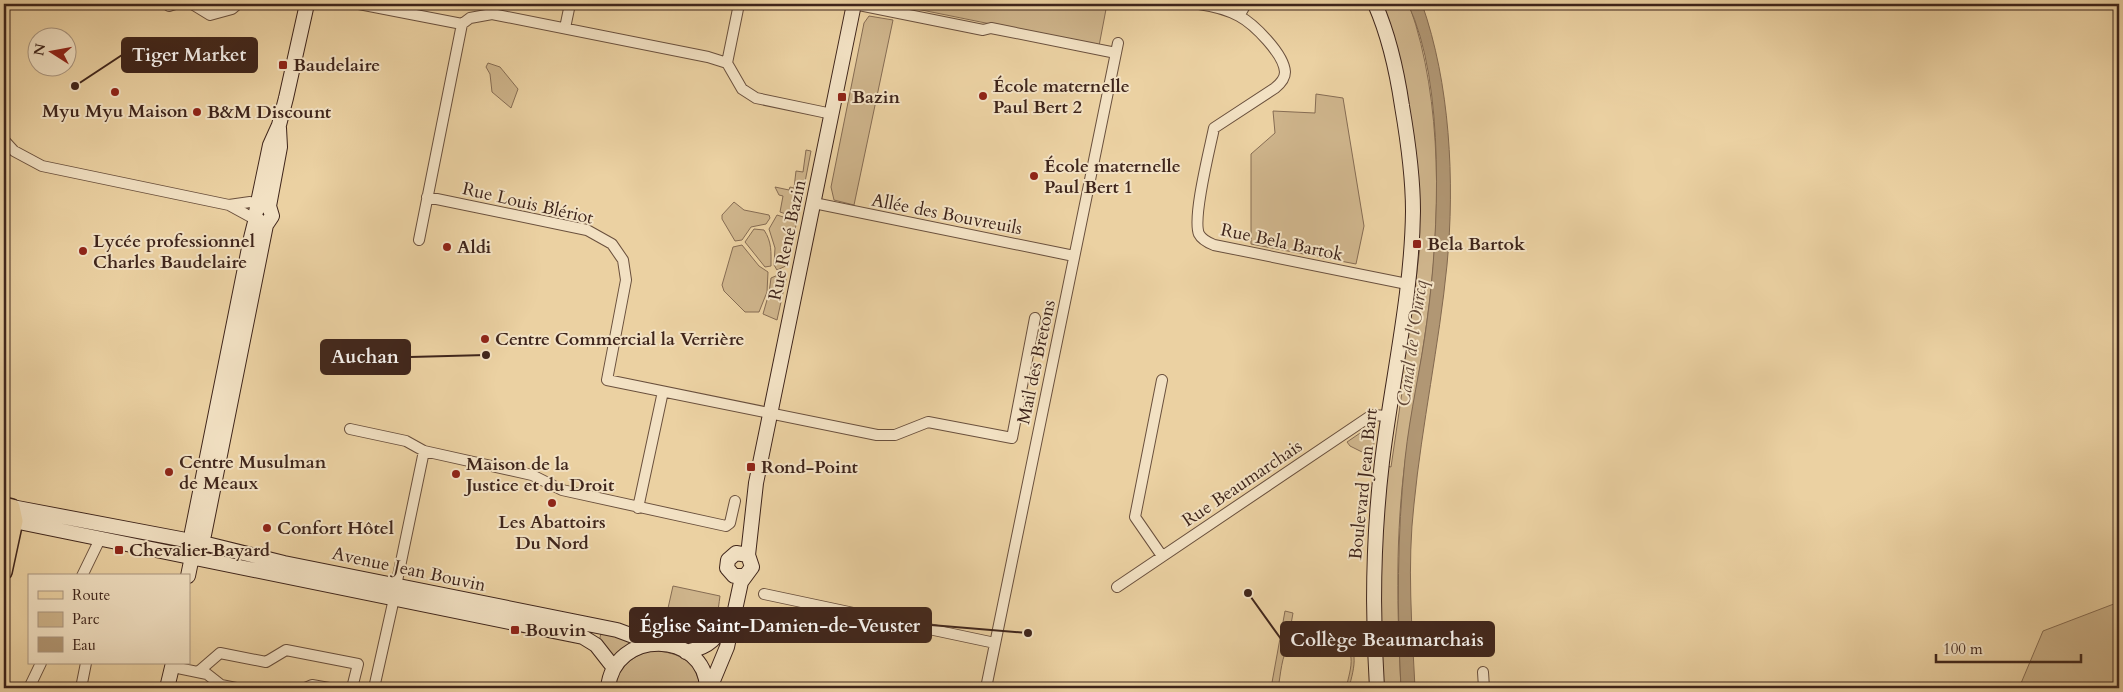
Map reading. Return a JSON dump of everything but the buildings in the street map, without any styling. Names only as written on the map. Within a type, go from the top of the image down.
[{"type":"main road","points":[[4,572],[7,515]]},
{"type":"street","points":[[192,4],[210,15],[232,9],[238,4]]},
{"type":"street","points":[[195,542],[204,535],[262,214],[280,147],[279,125],[307,4]]},
{"type":"street","points":[[359,4],[462,24]]},
{"type":"street","points":[[565,28],[570,4]]},
{"type":"street","points":[[739,4],[727,63],[742,89],[756,98],[832,114]]},
{"type":"street","name":"Mail des Bretons","points":[[854,4],[983,30],[990,28],[1117,48],[986,688]]},
{"type":"street","name":"Rue René Bazin","points":[[742,554],[854,4]]},
{"type":"street","name":"Rue Bela Bartok","points":[[1199,4],[1219,8],[1239,16],[1260,31],[1281,60],[1285,71],[1284,76],[1275,88],[1214,128],[1197,217],[1198,233],[1202,238],[1214,245],[1407,284]]},
{"type":"street","points":[[1239,16],[1246,4]]},
{"type":"street","name":"Boulevard Jean Bart","points":[[1375,4],[1396,74],[1409,146],[1413,212],[1407,284],[1388,416],[1375,540],[1373,607],[1377,688]]},
{"type":"street","points":[[419,240],[462,24],[470,18],[492,14],[708,57],[727,63]]},
{"type":"street","points":[[4,140],[14,151],[42,166],[229,205],[250,202],[262,214]]},
{"type":"street","name":"Rue Louis Blériot","points":[[427,197],[587,230],[600,236],[620,254],[626,273],[625,288],[607,380],[770,414]]},
{"type":"street","name":"Allée des Bouvreuils","points":[[814,203],[1074,256]]},
{"type":"street","points":[[188,574],[195,542],[192,532],[251,238],[255,222],[262,214]]},
{"type":"street","points":[[770,414],[877,435],[895,435],[928,422],[1012,438],[1035,318]]},
{"type":"street","points":[[1162,380],[1135,517],[1162,556]]},
{"type":"street","points":[[638,508],[662,396]]},
{"type":"street","name":"Rue Beaumarchais","points":[[1117,587],[1372,416],[1388,416]]},
{"type":"street","points":[[168,538],[180,532],[186,523],[202,449],[215,418]]},
{"type":"street","points":[[350,429],[406,441],[424,451],[532,475],[562,490],[726,526],[730,523],[735,501]]},
{"type":"street","points":[[397,580],[424,451]]},
{"type":"street","name":"Avenue Jean Bouvin","points":[[7,515],[195,542],[396,586],[617,630],[652,643],[665,643],[686,652]]},
{"type":"street","name":"Avenue Jean Bouvin","points":[[7,515],[100,539],[583,637],[596,645],[614,668]]},
{"type":"street","points":[[83,574],[100,539]]},
{"type":"street","points":[[708,688],[704,674],[686,652],[710,644],[720,632],[738,575],[752,567],[742,554],[730,557],[727,564],[738,575],[741,582],[727,647],[708,688]]},
{"type":"street","points":[[764,594],[995,643]]},
{"type":"street","points":[[374,688],[393,603]]},
{"type":"street","points":[[608,688],[614,668],[624,656],[637,647],[652,643]]},
{"type":"street","points":[[198,672],[220,653],[266,662],[286,650],[358,664],[352,688]]},
{"type":"street","points":[[29,688],[40,664]]},
{"type":"street","points":[[81,688],[86,664]]},
{"type":"street","points":[[167,688],[173,665],[207,674],[221,685],[236,688]]},
{"type":"street","points":[[1483,672],[1484,688]]},
{"type":"street","points":[[305,688],[312,685],[329,688]]},
{"type":"green space","points":[[892,4],[1107,4],[1099,46]]},
{"type":"green space","points":[[1381,4],[1408,4],[1410,7],[1421,43],[1429,82],[1436,162],[1435,243],[1432,283],[1406,455],[1400,513],[1398,600],[1401,688],[1383,688],[1379,585],[1387,466],[1391,467],[1402,392],[1397,391],[1412,311],[1420,247],[1419,242],[1416,241]]},
{"type":"green space","points":[[869,16],[893,20],[854,205],[834,200],[831,187],[864,23]]},
{"type":"green space","points":[[488,63],[500,67],[518,89],[511,108],[492,92],[490,74],[486,67]]},
{"type":"green space","points":[[1316,94],[1343,98],[1364,226],[1356,264],[1251,244],[1251,154],[1275,133],[1273,111],[1315,113]]},
{"type":"green space","points":[[806,150],[811,151],[798,218],[780,212],[783,196],[779,195],[775,187],[789,190],[790,187],[794,188],[796,171],[803,172]]},
{"type":"green space","points":[[734,202],[744,210],[769,215],[770,218],[766,224],[751,227],[742,240],[735,241],[722,219],[722,215]]},
{"type":"green space","points":[[777,215],[793,220],[796,225],[788,265],[777,270],[774,265],[775,248],[769,229]]},
{"type":"green space","points":[[754,229],[764,230],[767,234],[771,266],[765,267],[745,242]]},
{"type":"green space","points":[[742,245],[759,266],[768,272],[767,292],[759,312],[745,312],[724,291],[722,285],[733,247]]},
{"type":"green space","points":[[778,275],[786,279],[777,320],[763,314],[771,278]]},
{"type":"green space","points":[[1366,429],[1370,429],[1375,435],[1372,457],[1350,446],[1347,442]]},
{"type":"green space","points":[[673,586],[720,596],[712,629],[704,636],[671,628],[666,617]]},
{"type":"green space","points":[[2119,602],[2119,688],[2019,688],[2043,631]]},
{"type":"green space","points":[[1285,611],[1293,613],[1288,641],[1303,629],[1311,626],[1320,626],[1335,631],[1347,642],[1352,649],[1354,657],[1353,673],[1349,688],[1346,688],[1351,662],[1348,648],[1334,634],[1325,630],[1315,630],[1306,631],[1297,636],[1290,644],[1283,660],[1278,688],[1271,688]]},
{"type":"green space","points":[[601,633],[633,641],[614,659],[599,642]]},
{"type":"green space","points":[[649,650],[683,658],[694,670],[700,688],[614,688],[619,674],[626,664]]},
{"type":"water","points":[[1408,4],[1422,4],[1439,66],[1448,133],[1450,200],[1444,295],[1421,444],[1412,527],[1411,596],[1415,688],[1401,688],[1398,574],[1402,488],[1407,441],[1427,321],[1436,203],[1434,116],[1429,75],[1420,37]]},
{"type":"place","name":"Baudelaire","points":[[283,65]]},
{"type":"place","name":"Tiger Market","points":[[75,86]]},
{"type":"place","name":"Myu Myu Maison","points":[[115,92]]},
{"type":"place","name":"École maternelle Paul Bert 2","points":[[983,96]]},
{"type":"place","name":"Bazin","points":[[842,97]]},
{"type":"place","name":"B&M Discount","points":[[197,112]]},
{"type":"place","name":"École maternelle Paul Bert 1","points":[[1034,176]]},
{"type":"place","name":"Bela Bartok","points":[[1417,244]]},
{"type":"place","name":"Aldi","points":[[447,247]]},
{"type":"place","name":"Lycée professionnel Charles Baudelaire","points":[[83,251]]},
{"type":"place","name":"Centre Commercial la Verrière","points":[[485,339]]},
{"type":"place","name":"Auchan","points":[[486,355]]},
{"type":"place","name":"Rond-Point","points":[[751,467]]},
{"type":"place","name":"Centre Musulman de Meaux","points":[[169,472]]},
{"type":"place","name":"Maison de la Justice et du Droit","points":[[456,474]]},
{"type":"place","name":"Les Abattoirs Du Nord","points":[[552,503]]},
{"type":"place","name":"Confort Hôtel","points":[[267,528]]},
{"type":"place","name":"Chevalier Bayard","points":[[119,550]]},
{"type":"place","name":"Collège Beaumarchais","points":[[1248,593]]},
{"type":"place","name":"Bouvin","points":[[515,630]]},
{"type":"place","name":"Église Saint-Damien-de-Veuster","points":[[1028,633]]},
{"type":"water label","name":"Canal de l'Ourcq","points":[[1411,343]]}]
